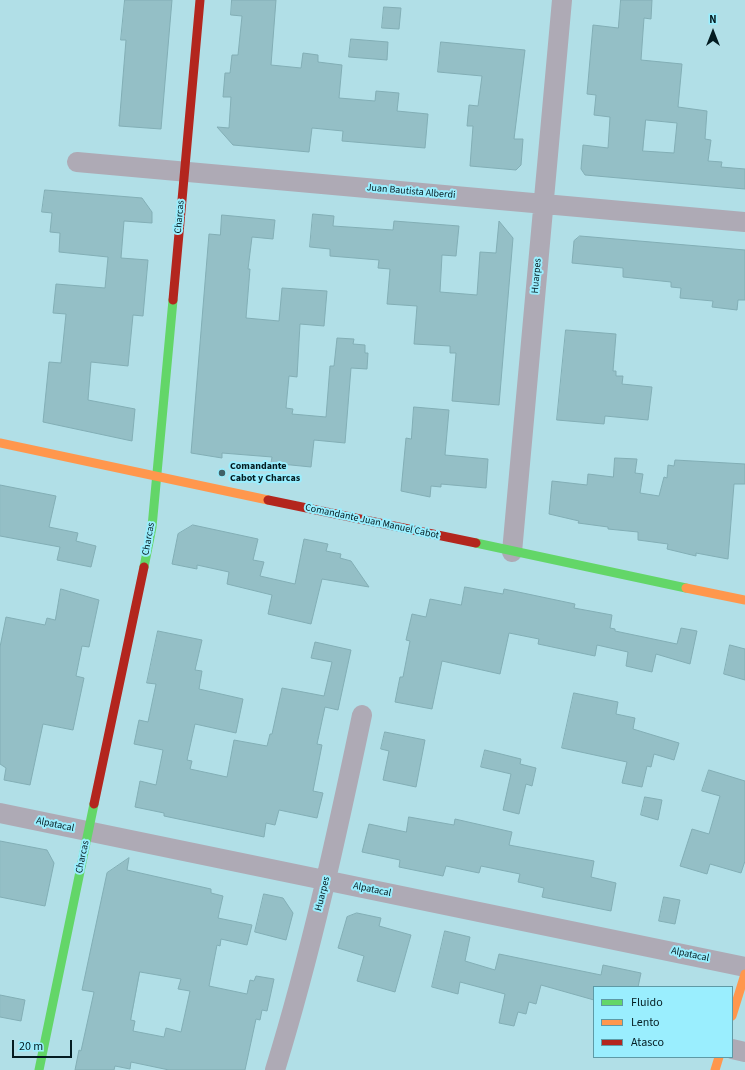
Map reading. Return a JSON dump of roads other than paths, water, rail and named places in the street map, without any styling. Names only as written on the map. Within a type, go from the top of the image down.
[{"type":"street","name":"Charcas","points":[[39,1070],[152,527],[200,0]]},
{"type":"street","name":"Huarpes","points":[[512,552],[562,0]]},
{"type":"street","name":"Juan Bautista Alberdi","points":[[77,162],[745,222]]},
{"type":"street","name":"Comandante Juan Manuel Cabot","points":[[0,443],[745,600]]},
{"type":"street","name":"Huarpes","points":[[275,1070],[293,1014],[327,881],[362,715]]},
{"type":"street","name":"Alpatacal","points":[[0,813],[745,967]]},
{"type":"street","points":[[733,1013],[745,974]]},
{"type":"street","points":[[733,1049],[745,1052]]},
{"type":"street","points":[[715,1070],[719,1058]]},
{"type":"place","name":"Comandante Cabot y Charcas","points":[[222,473]]}]
